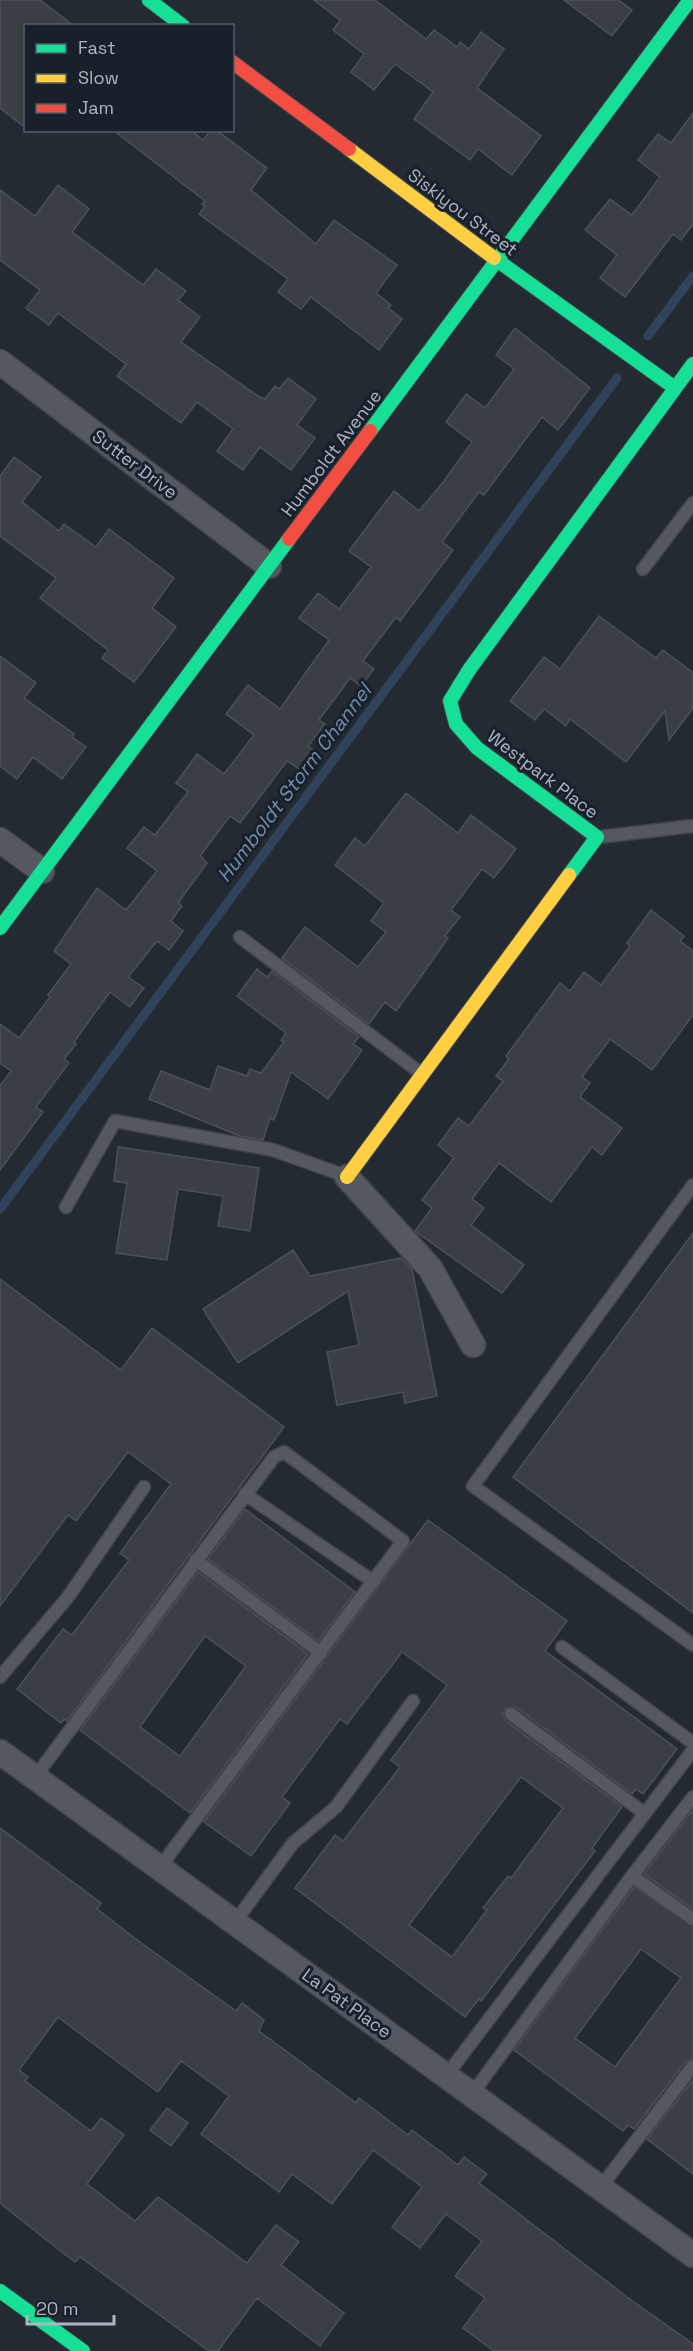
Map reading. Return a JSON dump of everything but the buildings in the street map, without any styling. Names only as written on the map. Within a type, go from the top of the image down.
[{"type":"street","points":[[149,0],[180,24]]},
{"type":"street","name":"Humboldt Avenue","points":[[0,928],[690,0]]},
{"type":"street","name":"Siskiyou Street","points":[[234,63],[497,260],[675,388]]},
{"type":"street","name":"Sutter Drive","points":[[0,363],[269,566]]},
{"type":"street","name":"Westpark Place","points":[[347,1177],[597,837],[477,748],[456,724],[450,701],[469,670],[693,364]]},
{"type":"street","points":[[0,840],[42,871]]},
{"type":"street","points":[[347,1177],[430,1268],[473,1345]]},
{"type":"street","name":"La Pat Place","points":[[0,1752],[693,2255]]},
{"type":"street","points":[[0,2291],[82,2351]]},
{"type":"lane","points":[[643,568],[693,502]]},
{"type":"lane","points":[[597,837],[693,826]]},
{"type":"lane","points":[[240,938],[422,1075]]},
{"type":"lane","points":[[66,1207],[115,1121],[273,1150],[347,1177]]},
{"type":"lane","points":[[693,1185],[473,1486],[693,1645]]},
{"type":"lane","points":[[35,1777],[274,1456],[284,1452],[402,1538],[401,1545],[160,1867]]},
{"type":"lane","points":[[0,1677],[68,1597],[144,1487]]},
{"type":"lane","points":[[245,1494],[374,1582]]},
{"type":"lane","points":[[196,1560],[321,1653]]},
{"type":"lane","points":[[562,1647],[693,1743]]},
{"type":"lane","points":[[235,1922],[293,1843],[336,1807],[412,1701]]},
{"type":"lane","points":[[512,1714],[644,1813]]},
{"type":"lane","points":[[446,2076],[693,1750]]},
{"type":"lane","points":[[472,2094],[693,1797]]},
{"type":"lane","points":[[681,1812],[693,1820]]},
{"type":"lane","points":[[632,1876],[693,1919]]},
{"type":"lane","points":[[600,2188],[693,2066]]},
{"type":"waterway","name":"Humboldt Storm Channel","points":[[648,336],[693,276]]},
{"type":"waterway","name":"Humboldt Storm Channel","points":[[0,1209],[617,378]]},
{"type":"traffic: fast","points":[[149,0],[180,24]]},
{"type":"traffic: fast","points":[[370,431],[690,0]]},
{"type":"traffic: fast","points":[[494,258],[675,388]]},
{"type":"traffic: fast","points":[[569,875],[597,837],[477,748],[456,724],[450,701],[469,670],[693,364]]},
{"type":"traffic: fast","points":[[0,928],[289,539]]},
{"type":"traffic: fast","points":[[0,2291],[83,2351]]},
{"type":"traffic: slow","points":[[349,149],[494,258]]},
{"type":"traffic: slow","points":[[347,1177],[569,875]]},
{"type":"traffic: jam","points":[[234,63],[349,149]]},
{"type":"traffic: jam","points":[[289,539],[370,431]]}]
